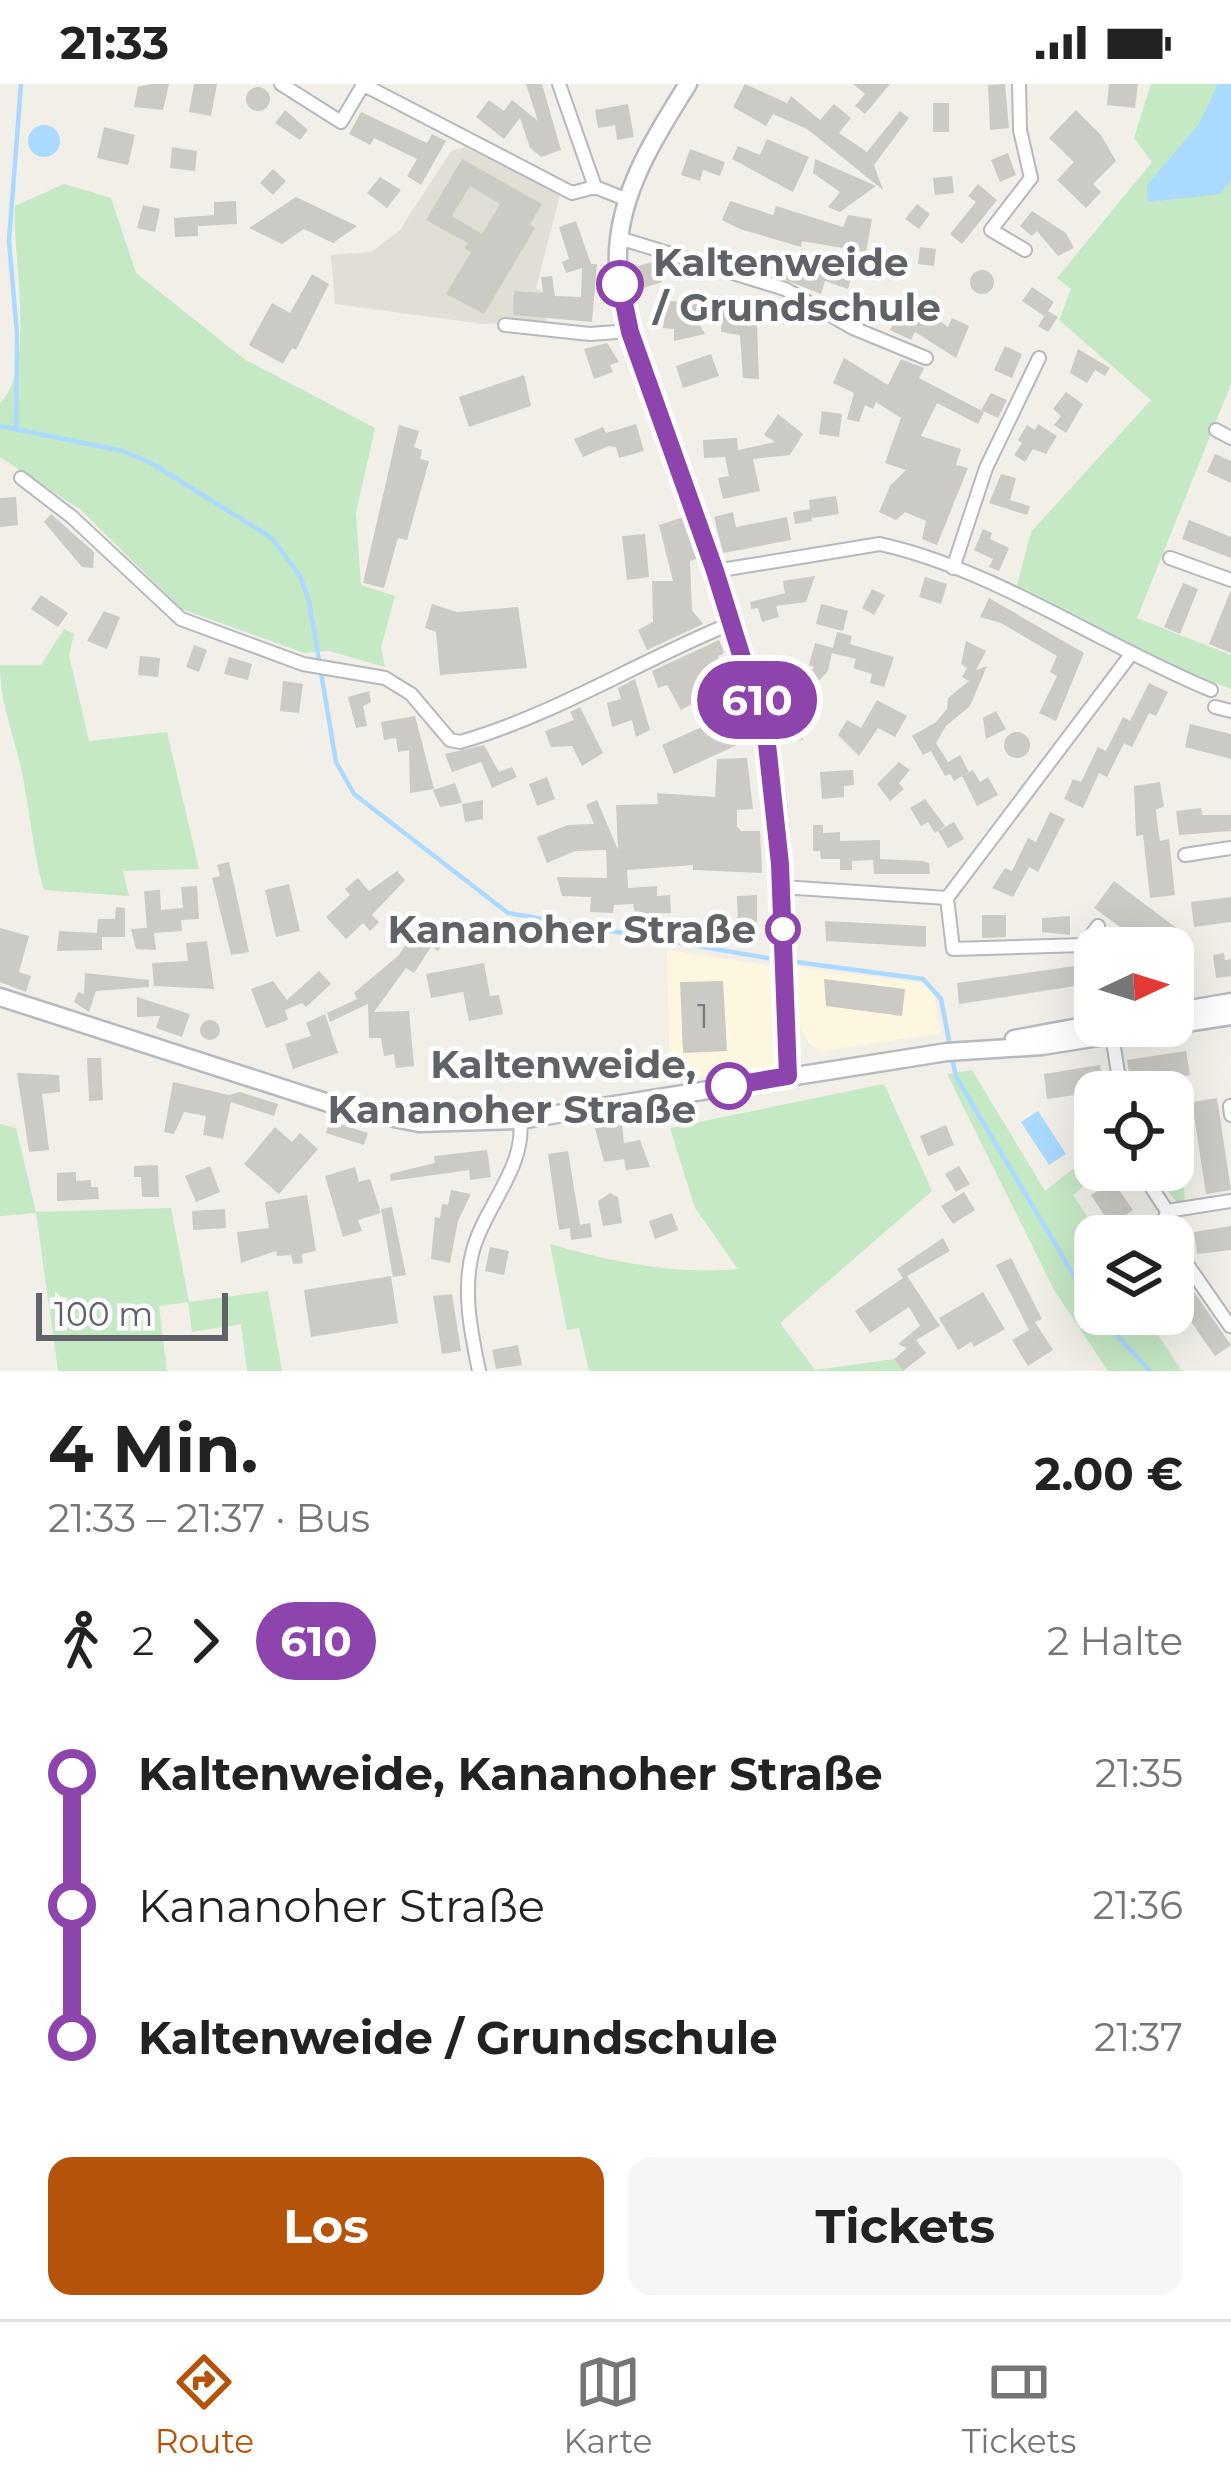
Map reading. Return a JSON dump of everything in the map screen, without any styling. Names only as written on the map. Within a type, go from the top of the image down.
[{"type":"main road","points":[[688,84],[643,158],[628,200],[619,238],[620,284],[630,332],[715,571],[770,758],[782,887],[788,1076]]},
{"type":"main road","points":[[0,998],[385,1119],[461,1124],[520,1120],[1074,1028]]},
{"type":"main road","points":[[1194,1008],[1231,1002]]},
{"type":"main road","points":[[1194,1022],[1231,1016]]},
{"type":"main road","points":[[958,1050],[1074,1039]]},
{"type":"street","points":[[281,84],[341,122],[363,84],[572,194],[595,188],[628,200]]},
{"type":"street","points":[[559,84],[595,188]]},
{"type":"street","points":[[1019,84],[1020,130],[1031,178],[991,230],[1024,250]]},
{"type":"street","points":[[619,238],[785,289],[853,328],[926,358]]},
{"type":"street","points":[[506,325],[590,334],[630,332]]},
{"type":"street","points":[[953,568],[986,469],[1039,358]]},
{"type":"street","points":[[1216,430],[1231,438]]},
{"type":"street","points":[[21,478],[72,517],[182,619],[319,667],[386,678],[411,694],[450,740],[460,742],[552,712],[649,657],[732,623]]},
{"type":"street","points":[[715,571],[880,544],[953,568],[1130,657],[1211,690]]},
{"type":"street","points":[[1170,558],[1231,580]]},
{"type":"street","points":[[1098,926],[1084,945],[953,949],[947,898],[1130,657]]},
{"type":"street","points":[[1215,706],[1231,711]]},
{"type":"street","points":[[1185,855],[1231,848]]},
{"type":"street","points":[[782,887],[947,898]]},
{"type":"street","points":[[1230,1106],[1231,1115]]},
{"type":"street","points":[[479,1371],[468,1305],[471,1255],[519,1154],[520,1120]]},
{"type":"street","points":[[1154,1191],[1166,1215]]},
{"type":"street","points":[[1167,1211],[1231,1202]]},
{"type":"street","points":[[1194,1274],[1230,1326]]},
{"type":"shaded area","points":[[465,147],[560,195],[536,288],[547,294],[546,323],[483,324],[335,304],[331,255],[371,252],[400,230],[451,151]]},
{"type":"shaded area","points":[[667,950],[773,966],[778,1068],[670,1080]]},
{"type":"shaded area","points":[[797,967],[921,983],[933,991],[942,1033],[822,1051],[809,1044],[800,1027]]},
{"type":"green space","points":[[1151,84],[1231,84],[1231,384],[1137,618],[1231,655],[1231,689],[1126,647],[1016,589],[1031,532],[1151,400],[1059,320],[1071,289],[1057,278],[1152,162],[1134,138]]},
{"type":"green space","points":[[64,184],[111,198],[136,273],[244,359],[375,428],[356,513],[361,585],[395,596],[381,647],[385,667],[329,651],[305,653],[181,609],[81,510],[0,457],[0,403],[18,364],[20,338],[15,206]]},
{"type":"green space","points":[[64,629],[74,634],[69,655],[89,741],[167,732],[199,869],[123,871],[129,896],[44,890],[0,665],[41,665]]},
{"type":"green space","points":[[972,1070],[1045,1191],[1074,1168],[1074,1191],[1078,1191],[1073,1195],[1086,1215],[1074,1215],[1074,1320],[1054,1290],[947,1074]]},
{"type":"green space","points":[[884,1084],[932,1191],[780,1323],[815,1370],[894,1359],[903,1371],[589,1371],[579,1328],[567,1330],[550,1244],[643,1266],[738,1269],[695,1208],[670,1128]]},
{"type":"green space","points":[[0,1124],[16,1128],[36,1212],[171,1208],[189,1302],[268,1291],[282,1371],[247,1371],[241,1324],[192,1332],[188,1302],[159,1306],[167,1371],[58,1371],[36,1213],[0,1216]]},
{"type":"green space","points":[[1168,1191],[1184,1191],[1185,1203],[1179,1205]]},
{"type":"green space","points":[[1084,1335],[1158,1335],[1182,1371],[1108,1371]]},
{"type":"water","points":[[1218,84],[1231,84],[1231,181],[1220,194],[1148,202],[1147,185],[1199,124]]},
{"type":"water","points":[[44,125],[55,130],[60,141],[55,152],[44,157],[33,152],[28,141],[33,130]]},
{"type":"water","points":[[1038,1111],[1066,1154],[1049,1165],[1021,1122]]},
{"type":"building","points":[[169,84],[163,110],[134,107],[138,87]]},
{"type":"building","points":[[194,84],[217,84],[211,116],[189,112]]},
{"type":"building","points":[[526,84],[542,84],[561,150],[541,157],[530,148],[520,118],[504,139],[476,117],[489,100],[504,111],[512,100],[538,121]]},
{"type":"building","points":[[745,84],[787,103],[791,96],[820,120],[834,104],[851,118],[839,133],[867,152],[900,111],[909,118],[874,165],[883,190],[807,129],[773,114],[766,126],[733,107]]},
{"type":"building","points":[[853,84],[890,84],[865,114],[855,106],[865,94]]},
{"type":"building","points":[[1005,84],[1009,128],[990,130],[988,85]]},
{"type":"building","points":[[1109,84],[1138,84],[1135,108],[1107,105]]},
{"type":"building","points":[[258,87],[267,90],[267,108],[258,111],[249,108],[246,99],[249,90]]},
{"type":"building","points":[[933,103],[949,103],[949,132],[933,132]]},
{"type":"building","points":[[628,104],[634,137],[617,140],[615,125],[598,128],[595,110]]},
{"type":"building","points":[[285,110],[308,130],[300,140],[275,123]]},
{"type":"building","points":[[1076,110],[1101,135],[1116,161],[1093,184],[1101,192],[1086,208],[1057,180],[1074,162],[1049,138]]},
{"type":"building","points":[[361,112],[427,143],[432,134],[446,141],[421,185],[407,176],[417,159],[374,138],[370,145],[349,134]]},
{"type":"building","points":[[104,127],[135,135],[128,165],[97,158]]},
{"type":"building","points":[[767,139],[809,157],[793,192],[732,159],[738,146],[760,155]]},
{"type":"building","points":[[172,147],[197,151],[195,171],[170,168]]},
{"type":"building","points":[[690,149],[725,162],[720,176],[703,170],[700,181],[681,175]]},
{"type":"building","points":[[1008,153],[1016,175],[1000,182],[991,160]]},
{"type":"building","points":[[462,159],[542,204],[530,224],[535,228],[484,314],[446,294],[471,252],[464,248],[468,243],[426,220]],"holes":[[[470,186],[500,204],[482,234],[452,216]]]},
{"type":"building","points":[[815,159],[876,186],[840,212],[828,207],[840,192],[813,173]]},
{"type":"building","points":[[273,169],[286,181],[273,195],[260,183]]},
{"type":"building","points":[[952,176],[954,193],[935,195],[933,178]]},
{"type":"building","points":[[380,177],[401,190],[387,208],[367,193]]},
{"type":"building","points":[[978,184],[997,200],[962,244],[950,234],[976,202],[968,196]]},
{"type":"building","points":[[296,197],[357,226],[333,243],[304,229],[282,244],[249,228]]},
{"type":"building","points":[[236,201],[237,224],[198,226],[198,236],[175,237],[174,218],[214,215],[214,202]]},
{"type":"building","points":[[730,201],[773,215],[776,206],[843,227],[848,215],[872,219],[866,252],[802,241],[801,247],[740,229],[722,220]]},
{"type":"building","points":[[917,204],[930,214],[919,229],[905,219]]},
{"type":"building","points":[[143,205],[160,209],[155,232],[137,228]]},
{"type":"building","points":[[1032,211],[1066,233],[1074,248],[1058,256],[1037,231],[1032,236],[1020,226]]},
{"type":"building","points":[[576,221],[591,264],[597,264],[592,322],[513,315],[514,291],[543,293],[541,277],[552,276],[555,296],[581,297],[582,268],[566,273],[562,262],[569,259],[559,227]]},
{"type":"building","points":[[920,247],[936,249],[934,266],[918,264]]},
{"type":"building","points":[[821,257],[854,268],[848,289],[825,281],[821,294],[760,270],[763,261],[815,276]]},
{"type":"building","points":[[656,261],[662,282],[644,288],[638,266]]},
{"type":"building","points":[[982,270],[994,282],[982,294],[970,282]]},
{"type":"building","points":[[312,274],[329,284],[296,350],[292,348],[283,364],[249,345],[272,303],[290,313]]},
{"type":"building","points":[[1032,287],[1054,302],[1048,311],[1058,317],[1048,332],[1038,326],[1047,312],[1044,316],[1022,301]]},
{"type":"building","points":[[722,296],[756,300],[759,379],[743,378],[740,335],[721,332]]},
{"type":"building","points":[[667,301],[698,302],[696,318],[705,334],[674,341],[674,329],[663,328]]},
{"type":"building","points":[[914,303],[948,327],[952,318],[969,326],[956,358],[915,332],[911,340],[890,330],[897,316],[901,318]]},
{"type":"building","points":[[607,343],[619,362],[610,365],[613,372],[594,379],[584,349]]},
{"type":"building","points":[[1005,346],[1022,354],[1012,378],[994,370]]},
{"type":"building","points":[[1078,349],[1110,368],[1105,376],[1095,370],[1087,383],[1070,373]]},
{"type":"building","points":[[711,354],[719,376],[683,388],[676,366]]},
{"type":"building","points":[[844,358],[888,385],[901,359],[924,368],[919,378],[984,412],[978,424],[937,403],[921,436],[961,449],[956,465],[968,468],[937,545],[922,539],[926,521],[905,512],[896,520],[879,512],[890,486],[906,470],[885,463],[901,418],[876,402],[873,409],[865,405],[859,422],[847,419],[854,393],[833,383]]},
{"type":"building","points":[[524,375],[531,406],[469,427],[459,397]]},
{"type":"building","points":[[1066,392],[1083,404],[1066,433],[1054,425],[1061,416],[1053,409]]},
{"type":"building","points":[[991,393],[1007,400],[998,418],[981,410]]},
{"type":"building","points":[[822,411],[842,414],[839,437],[819,434]]},
{"type":"building","points":[[778,414],[803,434],[790,455],[753,459],[760,491],[723,499],[718,478],[729,476],[725,457],[704,458],[703,440],[737,438],[738,450],[775,442],[764,435]]},
{"type":"building","points":[[636,424],[644,451],[619,458],[616,447],[609,446],[583,457],[574,439],[603,427],[606,433]]},
{"type":"building","points":[[1038,424],[1057,436],[1046,454],[1033,449],[1025,462],[1014,455],[1022,443],[1018,440],[1027,425],[1035,430]]},
{"type":"building","points":[[399,425],[419,431],[414,447],[422,450],[420,459],[429,461],[407,540],[398,538],[384,588],[363,583]]},
{"type":"building","points":[[1215,454],[1231,461],[1231,483],[1207,472]]},
{"type":"building","points":[[1001,474],[1016,478],[1010,500],[1030,506],[1027,515],[989,503]]},
{"type":"building","points":[[836,496],[839,514],[812,518],[811,512],[812,521],[795,524],[793,512],[810,509],[809,500]]},
{"type":"building","points":[[16,497],[18,525],[0,527],[0,498]]},
{"type":"building","points":[[733,512],[736,527],[787,517],[791,540],[723,553],[714,517]]},
{"type":"building","points":[[51,514],[94,552],[93,568],[82,567],[44,522]]},
{"type":"building","points":[[684,517],[697,559],[690,561],[692,610],[703,624],[647,650],[638,630],[653,622],[652,581],[673,581],[659,525]]},
{"type":"building","points":[[1189,520],[1231,537],[1231,558],[1182,539]]},
{"type":"building","points":[[983,529],[992,533],[990,539],[1009,548],[999,571],[989,567],[993,559],[974,550]]},
{"type":"building","points":[[645,534],[649,577],[627,580],[622,536]]},
{"type":"building","points":[[815,576],[806,602],[776,606],[779,617],[762,622],[758,608],[751,609],[750,602],[785,593],[783,581]]},
{"type":"building","points":[[925,577],[947,584],[941,604],[919,597]]},
{"type":"building","points":[[1183,583],[1198,589],[1180,634],[1164,627]]},
{"type":"building","points":[[872,589],[885,595],[874,615],[862,608]]},
{"type":"building","points":[[1231,590],[1231,653],[1209,644]]},
{"type":"building","points":[[41,595],[68,613],[58,627],[31,609]]},
{"type":"building","points":[[989,598],[1084,653],[1056,721],[1039,713],[1057,676],[1050,672],[1057,656],[1001,623],[980,617]]},
{"type":"building","points":[[432,604],[457,612],[518,607],[527,668],[440,675],[436,632],[425,628]]},
{"type":"building","points":[[821,604],[848,611],[843,631],[816,624]]},
{"type":"building","points":[[104,611],[120,617],[107,649],[87,641]]},
{"type":"building","points":[[837,632],[852,636],[850,644],[894,657],[884,687],[870,683],[872,674],[853,668],[856,659],[832,653],[828,671],[813,687],[803,681],[814,667],[809,665],[815,643],[833,648]]},
{"type":"building","points":[[719,640],[724,653],[718,656],[752,738],[674,774],[662,745],[715,721],[707,696],[681,710],[667,685],[658,688],[652,671]]},
{"type":"building","points":[[966,641],[986,651],[976,670],[987,666],[970,706],[946,726],[936,743],[948,762],[960,755],[969,772],[954,781],[950,774],[945,776],[931,751],[923,755],[912,736],[936,722],[947,709],[948,698],[969,681],[962,677],[967,668],[961,664]]},
{"type":"building","points":[[194,645],[207,650],[199,672],[186,667]]},
{"type":"building","points":[[140,656],[160,658],[158,677],[138,675]]},
{"type":"building","points":[[229,657],[252,664],[248,680],[224,674]]},
{"type":"building","points":[[635,679],[650,730],[636,737],[632,720],[612,727],[607,703],[621,699],[618,688]]},
{"type":"building","points":[[283,681],[303,684],[299,713],[280,711]]},
{"type":"building","points":[[1149,683],[1168,692],[1156,716],[1149,713],[1132,747],[1124,743],[1107,777],[1099,773],[1083,808],[1064,799],[1073,779],[1081,782],[1098,747],[1106,751],[1123,717],[1130,721]]},
{"type":"building","points":[[369,691],[371,702],[363,706],[367,726],[356,728],[348,697]]},
{"type":"building","points":[[806,695],[809,718],[800,719],[803,740],[789,742],[787,698]]},
{"type":"building","points":[[877,700],[907,716],[895,737],[878,728],[859,756],[838,735],[847,720],[861,728]]},
{"type":"building","points":[[580,707],[603,753],[582,766],[572,746],[551,747],[545,731],[574,720],[570,712]]},
{"type":"building","points":[[996,711],[1006,729],[986,739],[983,718]]},
{"type":"building","points":[[415,716],[434,789],[410,793],[409,750],[398,752],[396,738],[384,740],[381,722]]},
{"type":"building","points":[[1190,724],[1231,734],[1231,759],[1185,747]]},
{"type":"building","points":[[1017,732],[1030,745],[1017,758],[1004,745]]},
{"type":"building","points":[[484,745],[499,772],[512,767],[517,777],[492,788],[481,762],[452,772],[445,754]]},
{"type":"building","points":[[747,758],[753,809],[737,810],[737,826],[741,831],[760,831],[762,873],[693,870],[693,865],[627,870],[628,888],[657,886],[657,896],[670,895],[671,913],[635,914],[633,904],[614,905],[613,913],[590,912],[591,897],[562,896],[557,877],[607,878],[606,850],[575,851],[547,863],[537,837],[568,825],[594,824],[586,805],[597,800],[618,850],[616,805],[658,804],[657,793],[715,797],[717,759]]},
{"type":"building","points":[[899,762],[910,770],[899,783],[904,789],[890,801],[877,784]]},
{"type":"building","points":[[853,770],[854,785],[844,786],[844,797],[822,799],[820,772]]},
{"type":"building","points":[[973,770],[980,782],[988,777],[998,795],[977,806],[962,776]]},
{"type":"building","points":[[547,777],[555,799],[537,806],[529,784]]},
{"type":"building","points":[[1160,782],[1164,807],[1156,809],[1157,821],[1160,841],[1169,839],[1175,895],[1150,898],[1143,835],[1136,836],[1134,786]]},
{"type":"building","points":[[455,783],[462,803],[440,807],[433,790]]},
{"type":"building","points":[[925,799],[945,826],[935,833],[928,822],[921,826],[910,808]]},
{"type":"building","points":[[483,800],[483,819],[465,822],[462,804]]},
{"type":"building","points":[[1201,808],[1202,815],[1231,815],[1231,831],[1179,835],[1176,811]]},
{"type":"building","points":[[1050,812],[1065,819],[1038,872],[1029,867],[1013,897],[992,888],[1005,868],[1012,871],[1028,838],[1036,842]]},
{"type":"building","points":[[954,822],[964,839],[948,848],[938,831]]},
{"type":"building","points":[[813,825],[823,825],[823,833],[840,832],[840,841],[880,840],[880,859],[923,861],[929,863],[930,874],[874,874],[873,860],[852,861],[852,870],[840,870],[840,859],[821,859],[820,851],[813,851]]},
{"type":"building","points":[[229,862],[249,952],[231,955],[212,878],[220,876],[217,865]]},
{"type":"building","points":[[397,871],[405,880],[372,915],[379,922],[370,931],[363,923],[346,939],[326,917],[350,895],[345,889],[358,878],[369,891]]},
{"type":"building","points":[[1114,881],[1175,927],[1120,927],[1094,908]]},
{"type":"building","points":[[289,884],[300,931],[276,937],[265,890]]},
{"type":"building","points":[[197,886],[199,919],[181,920],[182,931],[154,933],[156,950],[136,949],[131,929],[147,928],[144,891],[160,890],[161,910],[183,908],[181,887]]},
{"type":"building","points":[[757,895],[757,922],[738,923],[737,896]]},
{"type":"building","points":[[1231,897],[1231,922],[1194,927],[1191,902]]},
{"type":"building","points":[[116,907],[125,908],[125,937],[102,937],[102,950],[57,951],[59,931],[97,933],[98,919],[115,919]]},
{"type":"building","points":[[982,915],[1006,915],[1006,937],[982,938]]},
{"type":"building","points":[[1070,916],[1070,935],[1042,932],[1042,918]]},
{"type":"building","points":[[421,921],[447,937],[438,951],[431,947],[414,973],[406,968],[374,1012],[409,1011],[414,1066],[396,1068],[394,1054],[384,1056],[381,1038],[369,1038],[368,1004],[330,1022],[327,1013],[357,999],[354,993],[399,955]]},
{"type":"building","points":[[825,921],[926,926],[926,947],[826,941]]},
{"type":"building","points":[[0,928],[29,936],[19,972],[31,976],[26,992],[0,982]]},
{"type":"building","points":[[207,941],[214,989],[154,986],[152,963],[188,961],[186,943]]},
{"type":"building","points":[[1224,953],[1225,960],[1231,959],[1231,976],[1216,978],[1213,955]]},
{"type":"building","points":[[484,963],[490,996],[499,995],[503,1014],[469,1021],[463,992],[431,998],[426,974]]},
{"type":"building","points":[[1074,966],[1074,986],[959,1004],[957,983]]},
{"type":"building","points":[[319,971],[331,984],[306,1007],[302,1003],[285,1010],[288,1020],[266,1028],[251,989],[273,981],[287,1000]]},
{"type":"building","points":[[85,973],[149,980],[149,987],[96,991],[89,1012],[74,1002],[78,992],[84,994]]},
{"type":"building","points":[[824,979],[905,989],[902,1016],[826,1006]]},
{"type":"building","points":[[723,981],[727,1051],[683,1053],[680,982]]},
{"type":"building","points":[[137,997],[190,1014],[182,1037],[156,1028],[160,1016],[137,1017]]},
{"type":"building","points":[[325,1014],[338,1053],[293,1069],[285,1044],[311,1036],[306,1023]]},
{"type":"building","points":[[210,1020],[220,1030],[210,1040],[200,1030]]},
{"type":"building","points":[[1186,1051],[1189,1071],[1129,1071],[1127,1060]]},
{"type":"building","points":[[87,1058],[101,1058],[103,1100],[89,1101]]},
{"type":"building","points":[[1100,1065],[1101,1071],[1074,1071],[1074,1095],[1047,1099],[1044,1074]]},
{"type":"building","points":[[17,1073],[59,1075],[60,1092],[42,1094],[49,1150],[29,1152]]},
{"type":"building","points":[[173,1082],[229,1095],[240,1092],[278,1104],[274,1116],[231,1102],[223,1139],[203,1135],[206,1116],[184,1112],[174,1134],[164,1132]]},
{"type":"building","points":[[1217,1098],[1231,1190],[1206,1194],[1194,1102]]},
{"type":"building","points":[[330,1121],[368,1133],[364,1145],[326,1133]]},
{"type":"building","points":[[622,1125],[624,1143],[640,1140],[650,1167],[626,1170],[624,1159],[604,1162],[595,1128]]},
{"type":"building","points":[[946,1125],[954,1145],[928,1156],[920,1136]]},
{"type":"building","points":[[275,1127],[292,1142],[300,1133],[318,1149],[279,1194],[244,1164]]},
{"type":"building","points":[[487,1150],[491,1177],[470,1180],[469,1170],[391,1181],[390,1174],[435,1163],[434,1156]]},
{"type":"building","points":[[568,1151],[580,1225],[590,1223],[592,1237],[571,1240],[570,1228],[559,1230],[548,1154]]},
{"type":"building","points":[[158,1165],[159,1197],[142,1197],[141,1177],[134,1177],[134,1166]]},
{"type":"building","points":[[210,1166],[220,1192],[196,1202],[185,1176]]},
{"type":"building","points":[[959,1166],[970,1184],[956,1192],[945,1174]]},
{"type":"building","points":[[355,1167],[359,1182],[370,1179],[381,1213],[358,1220],[362,1231],[343,1237],[325,1176]]},
{"type":"building","points":[[76,1172],[76,1181],[91,1180],[91,1187],[98,1187],[99,1199],[57,1201],[57,1173]]},
{"type":"building","points":[[451,1190],[471,1194],[458,1221],[450,1263],[431,1259],[435,1217],[440,1218],[442,1204],[448,1205]]},
{"type":"building","points":[[1120,1191],[1133,1210],[1126,1215],[1104,1215],[1091,1195]]},
{"type":"building","points":[[964,1192],[975,1210],[953,1224],[941,1206]]},
{"type":"building","points":[[610,1193],[618,1197],[622,1223],[603,1226],[598,1201]]},
{"type":"building","points":[[307,1195],[316,1251],[302,1254],[303,1263],[293,1264],[291,1255],[277,1256],[276,1251],[241,1263],[237,1232],[269,1228],[265,1202]]},
{"type":"building","points":[[392,1207],[406,1275],[393,1277],[381,1209]]},
{"type":"building","points":[[225,1209],[226,1228],[193,1230],[192,1211]]},
{"type":"building","points":[[672,1213],[678,1230],[655,1239],[649,1221]]},
{"type":"building","points":[[1231,1226],[1231,1250],[1197,1254],[1194,1232]]},
{"type":"building","points":[[943,1238],[950,1251],[907,1276],[940,1326],[916,1340],[926,1353],[903,1371],[894,1359],[907,1348],[898,1344],[920,1326],[909,1307],[870,1333],[855,1311],[903,1278],[897,1269]]},
{"type":"building","points":[[490,1247],[509,1251],[504,1275],[485,1271]]},
{"type":"building","points":[[1011,1258],[1042,1319],[1035,1322],[1053,1350],[1028,1366],[1012,1340],[1029,1330],[996,1265]]},
{"type":"building","points":[[391,1276],[398,1323],[311,1337],[304,1290]]},
{"type":"building","points":[[983,1292],[1005,1329],[974,1347],[971,1342],[958,1350],[939,1318]]},
{"type":"building","points":[[1194,1292],[1231,1345],[1215,1356],[1194,1326]]},
{"type":"building","points":[[452,1294],[461,1351],[442,1354],[433,1296]]},
{"type":"building","points":[[518,1345],[522,1365],[496,1369],[492,1350]]},
{"type":"waterway","points":[[16,430],[17,334],[9,241],[21,84]]},
{"type":"waterway","points":[[0,426],[123,451],[151,463],[272,538],[300,576],[309,601],[336,762],[354,794],[508,913],[767,958]]},
{"type":"waterway","points":[[796,962],[923,979],[941,999],[950,1046]]},
{"type":"waterway","points":[[952,1058],[956,1077],[1074,1276]]},
{"type":"waterway","points":[[1117,1335],[1150,1371]]},
{"type":"bus line","name":"610","points":[[620,284],[630,332],[757,698],[775,787],[788,1076],[729,1086]]},
{"type":"place","name":"Kaltenweide / Grundschule","points":[[620,284]]},
{"type":"place","name":"Kananoher Straße","points":[[783,929]]},
{"type":"place","name":"Kaltenweide, Kananoher Straße","points":[[729,1086]]}]
